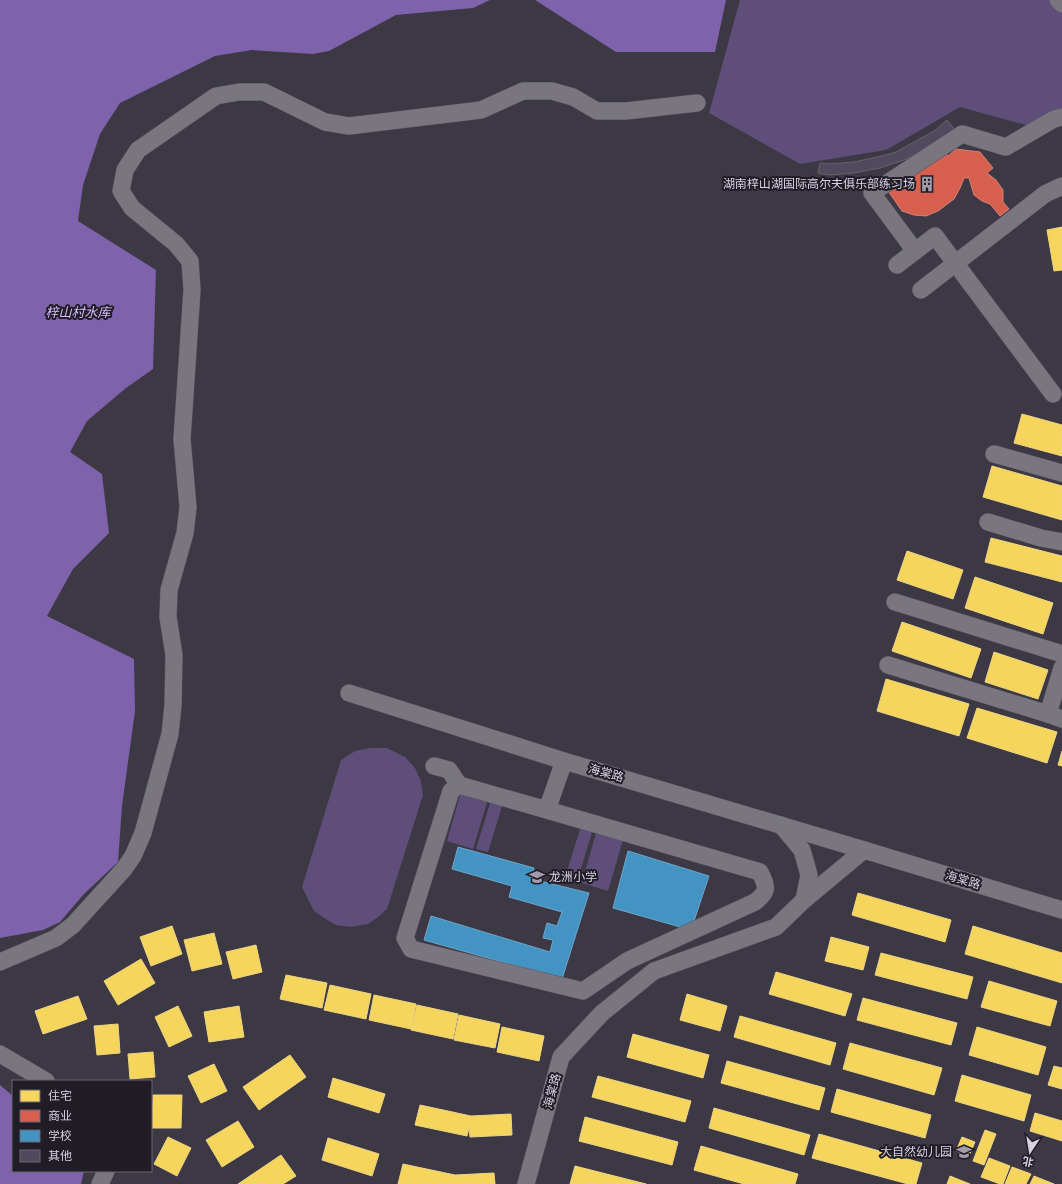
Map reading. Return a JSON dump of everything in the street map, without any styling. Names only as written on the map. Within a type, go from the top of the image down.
[{"type":"street","points":[[1058,0],[1062,4]]},
{"type":"street","points":[[0,962],[56,938],[72,925],[124,869],[133,856],[143,833],[170,734],[173,705],[174,655],[168,617],[169,590],[185,532],[188,507],[182,439],[192,290],[190,261],[176,244],[132,208],[121,191],[125,170],[138,150],[216,96],[239,92],[264,92],[325,122],[349,126],[481,110],[523,91],[552,91],[573,97],[597,111],[626,110],[697,103]]},
{"type":"street","points":[[915,251],[872,193],[962,134],[1006,147],[1054,119],[1062,117]]},
{"type":"street","points":[[921,290],[1045,194],[1062,186]]},
{"type":"street","points":[[897,265],[935,236],[1053,394]]},
{"type":"street","points":[[994,454],[1062,473]]},
{"type":"street","points":[[988,522],[1041,538],[1062,542]]},
{"type":"street","points":[[895,602],[1062,654]]},
{"type":"street","points":[[888,665],[1055,716],[1062,668]]},
{"type":"street","name":"海棠路","points":[[349,693],[564,761],[1062,910]]},
{"type":"street","points":[[547,810],[564,761]]},
{"type":"street","points":[[434,766],[449,770],[459,785],[760,872],[766,885],[763,895],[755,902],[628,961],[583,991],[411,949],[405,938],[451,791],[459,785]]},
{"type":"street","points":[[781,825],[802,850],[809,875],[804,900]]},
{"type":"street","name":"海棠路","points":[[526,1184],[561,1057],[602,1013],[654,971],[776,927],[804,900],[864,850]]},
{"type":"street","points":[[0,1054],[44,1080]]},
{"type":"street","points":[[100,1184],[106,1172]]},
{"type":"shaded area","points":[[740,0],[1062,0],[1062,125],[1033,127],[960,107],[886,150],[800,164],[709,113]]},
{"type":"shaded area","points":[[370,748],[387,748],[405,757],[415,768],[421,781],[423,795],[387,909],[368,924],[351,927],[336,925],[314,911],[302,887],[341,760],[355,751]]},
{"type":"shaded area","points":[[461,792],[488,799],[473,849],[447,841]]},
{"type":"shaded area","points":[[491,800],[503,803],[488,852],[476,849]]},
{"type":"shaded area","points":[[580,829],[592,832],[577,882],[565,878]]},
{"type":"shaded area","points":[[596,833],[623,840],[608,891],[582,883]]},
{"type":"water","name":"梓山村水库","points":[[0,0],[490,0],[473,8],[396,15],[329,51],[313,54],[252,50],[215,56],[120,103],[100,134],[83,185],[78,221],[156,270],[153,369],[126,388],[87,421],[70,452],[102,474],[109,533],[73,569],[47,616],[134,659],[135,711],[122,806],[118,862],[84,894],[60,922],[43,930],[0,938]]},
{"type":"water","points":[[535,0],[726,0],[715,52],[616,52]]},
{"type":"water","points":[[0,1085],[12,1095],[12,1172],[84,1172],[81,1184],[0,1184]]},
{"type":"building: 住宅","points":[[1062,227],[1062,270],[1054,271],[1047,230]]},
{"type":"building: 住宅","points":[[1022,414],[1062,425],[1062,456],[1014,443]]},
{"type":"building: 住宅","points":[[992,466],[1062,486],[1062,520],[983,497]]},
{"type":"building: 住宅","points":[[991,538],[1062,556],[1062,582],[985,562]]},
{"type":"building: 住宅","points":[[907,551],[963,570],[953,599],[897,580]]},
{"type":"building: 住宅","points":[[975,577],[1053,603],[1043,634],[965,608]]},
{"type":"building: 住宅","points":[[902,622],[981,649],[971,678],[892,651]]},
{"type":"building: 住宅","points":[[994,652],[1048,670],[1038,699],[985,682]]},
{"type":"building: 住宅","points":[[886,679],[969,704],[959,736],[877,711]]},
{"type":"building: 住宅","points":[[977,708],[1057,732],[1047,763],[967,738]]},
{"type":"building: 住宅","points":[[1062,751],[1062,766],[1058,765]]},
{"type":"building: 住宅","points":[[858,893],[951,920],[945,942],[852,915]]},
{"type":"building: 住宅","points":[[172,926],[182,954],[151,966],[140,937]]},
{"type":"building: 住宅","points":[[973,926],[1062,953],[1062,983],[965,954]]},
{"type":"building: 住宅","points":[[214,933],[222,964],[192,971],[184,940]]},
{"type":"building: 住宅","points":[[831,937],[869,947],[863,970],[825,961]]},
{"type":"building: 住宅","points":[[256,945],[262,972],[233,979],[226,952]]},
{"type":"building: 住宅","points":[[881,953],[973,977],[967,999],[875,975]]},
{"type":"building: 住宅","points":[[141,959],[155,983],[118,1005],[104,981]]},
{"type":"building: 住宅","points":[[776,972],[852,994],[845,1016],[769,994]]},
{"type":"building: 住宅","points":[[286,975],[327,983],[322,1008],[280,999]]},
{"type":"building: 住宅","points":[[989,981],[1057,1001],[1050,1026],[981,1007]]},
{"type":"building: 住宅","points":[[330,985],[371,994],[366,1019],[324,1010]]},
{"type":"building: 住宅","points":[[687,994],[727,1006],[720,1031],[680,1020]]},
{"type":"building: 住宅","points":[[374,995],[416,1004],[411,1029],[369,1020]]},
{"type":"building: 住宅","points":[[78,996],[87,1019],[43,1034],[35,1011]]},
{"type":"building: 住宅","points":[[863,998],[957,1023],[951,1045],[857,1020]]},
{"type":"building: 住宅","points":[[417,1005],[458,1014],[453,1039],[411,1030]]},
{"type":"building: 住宅","points":[[178,1006],[192,1036],[169,1047],[155,1017]]},
{"type":"building: 住宅","points":[[239,1006],[244,1037],[209,1042],[204,1012]]},
{"type":"building: 住宅","points":[[459,1015],[500,1024],[495,1048],[454,1040]]},
{"type":"building: 住宅","points":[[740,1016],[836,1043],[830,1065],[734,1037]]},
{"type":"building: 住宅","points":[[118,1024],[120,1053],[97,1055],[94,1026]]},
{"type":"building: 住宅","points":[[502,1027],[544,1036],[539,1061],[497,1052]]},
{"type":"building: 住宅","points":[[977,1027],[1046,1047],[1038,1075],[969,1055]]},
{"type":"building: 住宅","points":[[633,1034],[709,1055],[703,1078],[627,1057]]},
{"type":"building: 住宅","points":[[850,1043],[942,1068],[934,1095],[843,1069]]},
{"type":"building: 住宅","points":[[153,1052],[155,1077],[130,1079],[128,1054]]},
{"type":"building: 住宅","points":[[290,1055],[306,1077],[259,1110],[243,1087]]},
{"type":"building: 住宅","points":[[727,1061],[825,1088],[819,1110],[721,1083]]},
{"type":"building: 住宅","points":[[214,1064],[227,1091],[201,1103],[188,1076]]},
{"type":"building: 住宅","points":[[1054,1066],[1062,1068],[1062,1089],[1048,1085]]},
{"type":"building: 住宅","points":[[962,1075],[1031,1095],[1024,1121],[955,1101]]},
{"type":"building: 住宅","points":[[598,1076],[691,1101],[685,1122],[592,1097]]},
{"type":"building: 住宅","points":[[333,1078],[385,1094],[379,1113],[328,1097]]},
{"type":"building: 住宅","points":[[837,1089],[931,1115],[925,1138],[831,1112]]},
{"type":"building: 住宅","points":[[153,1095],[182,1095],[181,1128],[152,1128]]},
{"type":"building: 住宅","points":[[420,1105],[471,1116],[511,1114],[512,1135],[470,1137],[469,1128],[467,1136],[415,1125]]},
{"type":"building: 住宅","points":[[714,1108],[810,1135],[804,1155],[709,1128]]},
{"type":"building: 住宅","points":[[1035,1113],[1062,1121],[1062,1141],[1030,1131]]},
{"type":"building: 住宅","points":[[585,1117],[678,1142],[672,1165],[579,1141]]},
{"type":"building: 住宅","points":[[238,1121],[254,1147],[222,1167],[206,1140]]},
{"type":"building: 住宅","points":[[985,1130],[996,1134],[984,1165],[973,1161]]},
{"type":"building: 住宅","points":[[819,1134],[922,1163],[916,1184],[908,1184],[812,1158]]},
{"type":"building: 住宅","points":[[168,1137],[191,1148],[177,1176],[154,1164]]},
{"type":"building: 住宅","points":[[962,1137],[975,1142],[969,1156],[956,1151]]},
{"type":"building: 住宅","points":[[328,1138],[379,1154],[372,1176],[322,1160]]},
{"type":"building: 住宅","points":[[701,1146],[798,1174],[795,1184],[744,1184],[694,1170]]},
{"type":"building: 住宅","points":[[281,1155],[296,1176],[283,1184],[238,1184]]},
{"type":"building: 住宅","points":[[989,1158],[1010,1166],[1003,1184],[981,1177]]},
{"type":"building: 住宅","points":[[403,1164],[455,1175],[494,1173],[495,1184],[398,1184]]},
{"type":"building: 住宅","points":[[575,1166],[646,1184],[570,1184]]},
{"type":"building: 住宅","points":[[1012,1167],[1031,1174],[1026,1184],[1005,1184]]},
{"type":"building: 住宅","points":[[950,1176],[970,1184],[947,1184]]},
{"type":"building: 住宅","points":[[1034,1176],[1054,1184],[1030,1184]]},
{"type":"building: 商业","name":"湖南梓山湖国际高尔夫俱乐部练习场","points":[[956,149],[980,152],[993,168],[987,173],[996,180],[1003,190],[1003,202],[1009,209],[1000,216],[990,204],[982,201],[974,195],[969,178],[964,178],[954,199],[938,211],[926,216],[914,215],[902,211],[886,188],[944,151],[948,156]]},
{"type":"building: 学校","points":[[458,847],[534,868],[532,879],[589,893],[562,979],[424,940],[431,916],[550,952],[553,940],[543,938],[547,923],[557,926],[562,912],[509,897],[512,886],[452,869]]},
{"type":"building: 学校","points":[[628,851],[709,876],[691,930],[613,908]]},
{"type":"building: 其他","points":[[947,120],[955,130],[907,159],[880,168],[854,173],[829,175],[818,173],[820,163],[829,164],[854,162],[896,152],[934,131]]},
{"type":"place","name":"湖南梓山湖国际高尔夫俱乐部练习场","points":[[927,184]]},
{"type":"place","name":"龙洲小学","points":[[537,877]]},
{"type":"place","name":"大自然幼儿园","points":[[964,1152]]}]
